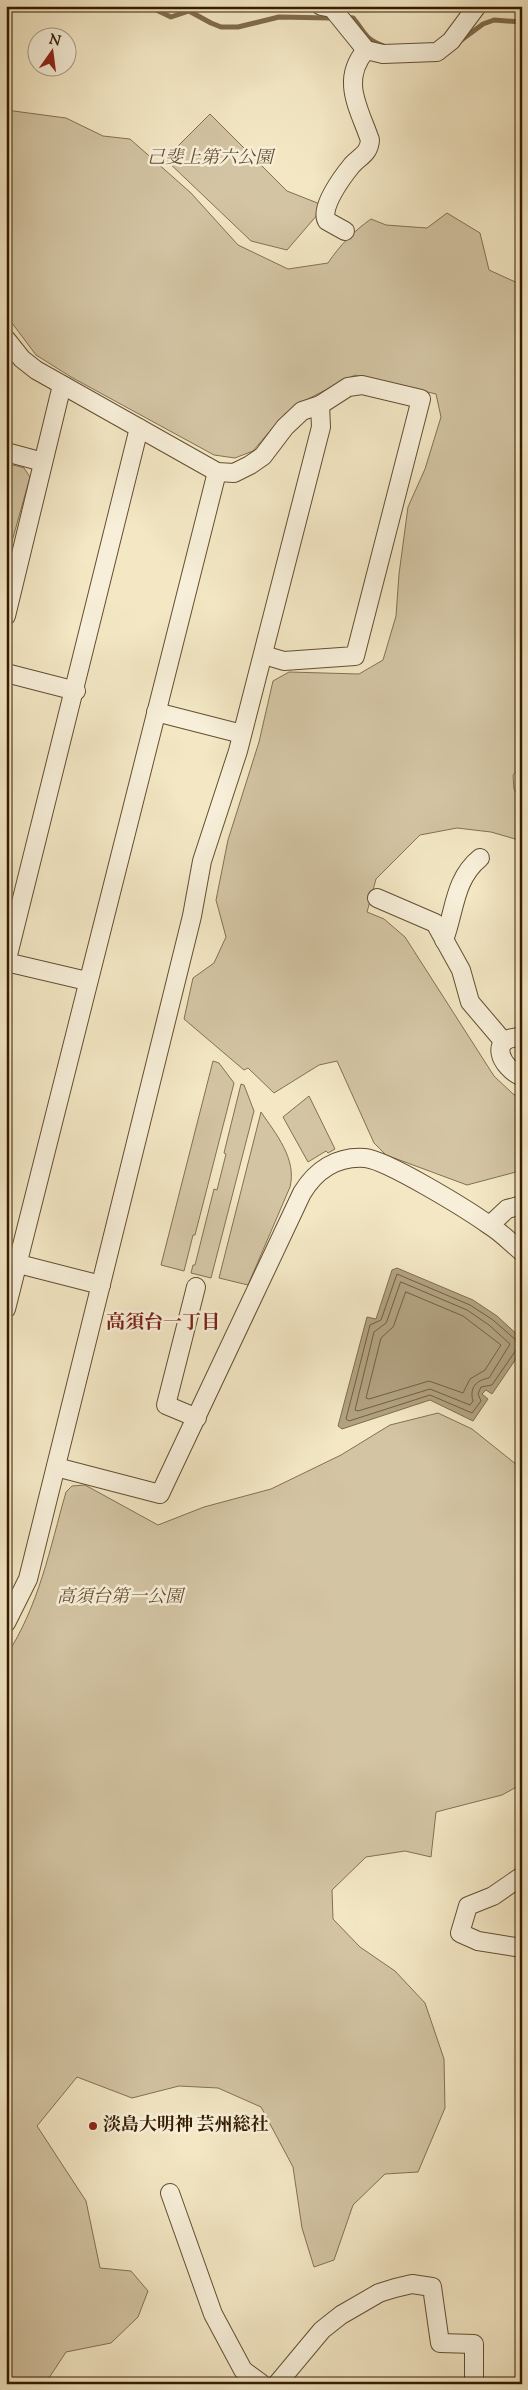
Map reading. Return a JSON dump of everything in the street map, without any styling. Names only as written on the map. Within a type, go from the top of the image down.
[{"type":"street","points":[[321,6],[332,8],[366,50],[383,54],[437,52],[452,41],[477,6]]},
{"type":"street","points":[[345,231],[327,221],[324,213],[327,203],[353,165],[369,149],[370,140],[352,81],[354,67],[366,50]]},
{"type":"street","points":[[6,339],[22,359],[62,385],[217,472],[234,472],[250,465],[263,456],[285,427],[302,411],[320,405],[348,387],[362,385],[421,399],[355,656],[284,661],[264,655]]},
{"type":"street","points":[[6,616],[62,385]]},
{"type":"street","points":[[6,1623],[28,1579],[192,916],[202,861],[242,734],[264,655],[320,427],[320,405]]},
{"type":"street","points":[[87,981],[6,962],[76,690],[139,428]]},
{"type":"street","points":[[7,453],[43,462]]},
{"type":"street","points":[[6,1309],[12,1262],[87,981],[217,472]]},
{"type":"street","points":[[6,673],[76,690]]},
{"type":"street","points":[[156,712],[242,734]]},
{"type":"street","points":[[444,940],[450,924],[456,894],[463,877],[471,865],[480,858]]},
{"type":"street","points":[[377,898],[435,923],[461,970],[470,1002],[504,1042]]},
{"type":"street","points":[[522,1037],[511,1038],[504,1042],[500,1051],[504,1064],[522,1078]]},
{"type":"street","points":[[56,1467],[160,1494],[302,1193],[314,1176],[325,1168],[349,1159],[374,1160],[388,1166],[490,1225],[522,1252]]},
{"type":"street","points":[[490,1225],[507,1209],[522,1205]]},
{"type":"street","points":[[12,1262],[101,1285]]},
{"type":"street","points":[[196,1287],[166,1405],[197,1418]]},
{"type":"street","points":[[522,1876],[493,1896],[468,1906],[460,1933],[478,1941],[522,1948]]},
{"type":"street","points":[[170,2193],[213,2314],[244,2370],[262,2384]]},
{"type":"street","points":[[277,2384],[322,2330],[341,2315],[379,2293],[412,2284],[432,2287],[440,2343],[474,2344],[474,2384]]},
{"type":"green space","points":[[6,110],[66,118],[103,136],[130,139],[191,193],[238,245],[288,269],[328,263],[337,250],[371,219],[386,225],[427,228],[447,213],[480,233],[489,270],[522,285],[522,766],[513,775],[514,789],[522,801],[522,841],[491,832],[457,828],[420,835],[376,879],[367,912],[384,919],[405,937],[494,1076],[513,1094],[522,1098],[522,1175],[516,1172],[467,1185],[386,1155],[374,1143],[337,1061],[319,1065],[274,1093],[248,1068],[244,1070],[184,1019],[193,978],[214,963],[226,937],[216,900],[228,840],[259,742],[273,681],[289,672],[359,674],[383,660],[396,616],[399,574],[408,507],[425,469],[441,417],[436,394],[355,375],[300,403],[275,425],[253,451],[235,458],[214,455],[71,377],[36,355],[6,315]]},
{"type":"green space","name":"己斐上第六公園","points":[[210,114],[287,191],[320,204],[318,214],[287,250],[251,241],[165,159]]},
{"type":"green space","points":[[14,465],[24,468],[30,477],[6,563],[6,467]]},
{"type":"green space","points":[[213,1061],[219,1063],[234,1083],[184,1271],[161,1265]]},
{"type":"green space","points":[[241,1084],[244,1085],[254,1111],[211,1278],[191,1273],[193,1265],[195,1265],[214,1189],[217,1190]]},
{"type":"green space","points":[[309,1096],[335,1149],[328,1153],[326,1151],[308,1162],[283,1117]]},
{"type":"green space","points":[[261,1112],[284,1147],[291,1167],[291,1177],[290,1187],[248,1285],[219,1278]]},
{"type":"green space","name":"高須台第一公園","points":[[438,1413],[472,1429],[522,1469],[522,1784],[502,1795],[436,1812],[431,1857],[405,1851],[366,1857],[332,1890],[333,1919],[360,1947],[395,1971],[425,2003],[444,2059],[445,2108],[418,2172],[385,2174],[353,2205],[334,2260],[314,2267],[302,2228],[293,2167],[261,2107],[218,2088],[179,2086],[132,2098],[77,2077],[37,2126],[86,2201],[100,2268],[131,2271],[148,2291],[138,2317],[111,2343],[66,2352],[45,2384],[6,2384],[6,1656],[27,1617],[35,1597],[49,1555],[66,1492],[72,1486],[85,1485],[158,1525],[204,1507],[271,1489],[341,1455],[390,1425]]},
{"type":"water","points":[[397,1268],[473,1300],[497,1316],[522,1339],[522,1350],[492,1394],[486,1390],[482,1394],[488,1399],[473,1421],[430,1400],[342,1429],[338,1426],[367,1317],[376,1319],[392,1270]]},
{"type":"waterway","points":[[148,6],[171,17],[189,11],[221,27],[238,27],[279,17],[330,18]]},
{"type":"waterway","points":[[345,17],[353,18],[372,41],[384,46]]},
{"type":"waterway","points":[[460,41],[483,24],[494,20],[522,22]]},
{"type":"place","name":"淡島大明神 芸州総社","points":[[93,2126]]},
{"type":"district","name":"高須台一丁目","points":[[163,1323]]}]
